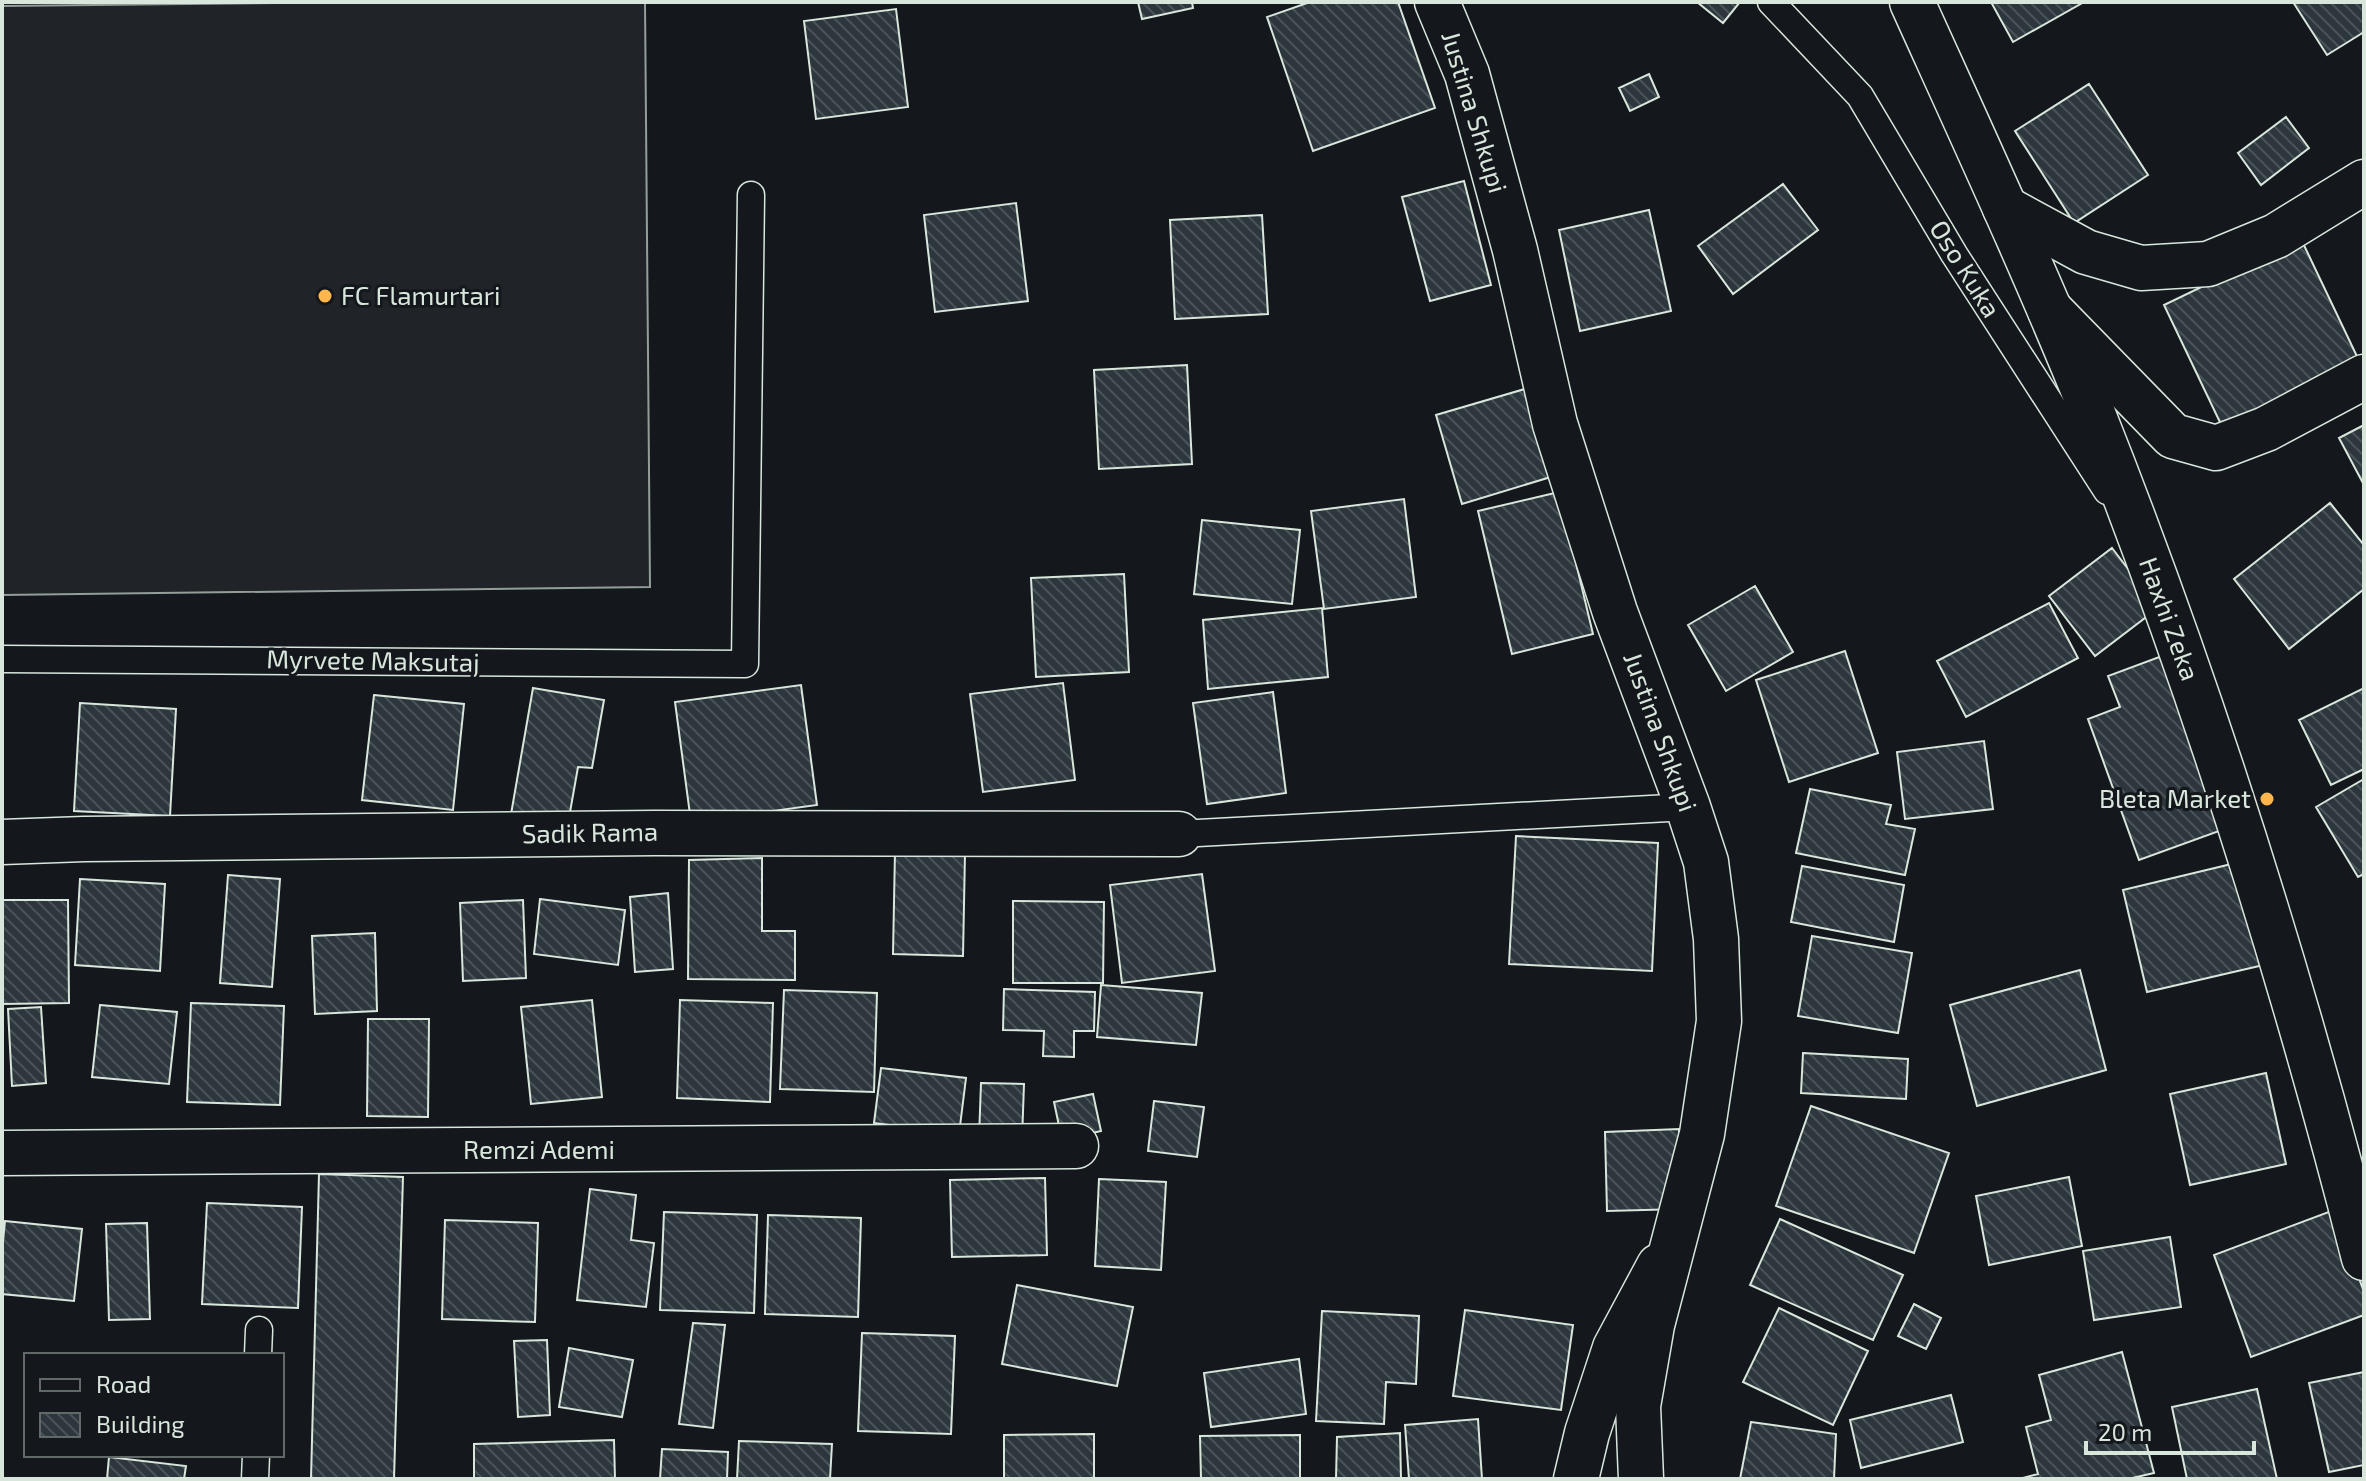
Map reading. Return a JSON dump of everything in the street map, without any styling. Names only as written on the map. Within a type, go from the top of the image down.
[{"type":"street","name":"Justina Shkupi","points":[[1437,2],[1467,74],[1515,250],[1555,424],[1615,612],[1706,862],[1716,939],[1719,1021],[1702,1134],[1652,1325],[1638,1406],[1641,1479]]},
{"type":"street","name":"Haxhi Zeka","points":[[1912,2],[2049,308],[2093,415],[2204,713],[2263,894],[2364,1258]]},
{"type":"street","points":[[2005,208],[2086,252],[2141,268],[2208,264],[2276,236],[2364,182]]},
{"type":"street","points":[[2049,308],[2173,436],[2216,448],[2266,429],[2364,377]]},
{"type":"street","name":"Sadik Rama","points":[[2,842],[654,833],[1179,834]]},
{"type":"street","name":"Remzi Ademi","points":[[2,1153],[1076,1146]]},
{"type":"street","points":[[1576,1479],[1587,1433],[1615,1348],[1675,1237]]},
{"type":"lane","name":"Oso Kuka","points":[[1771,2],[1860,96],[1954,254],[2143,548]]},
{"type":"lane","name":"Myrvete Maksutaj","points":[[2,659],[745,664],[751,195]]},
{"type":"lane","points":[[1179,834],[1688,807]]},
{"type":"lane","points":[[255,1479],[256,1457]]},
{"type":"shaded area","name":"FC Flamurtari","points":[[645,2],[650,587],[2,595],[2,6]]},
{"type":"building","points":[[1138,2],[1192,2],[1193,8],[1142,19]]},
{"type":"building","points":[[1310,2],[1398,2],[1435,108],[1313,151],[1267,17]]},
{"type":"building","points":[[1697,2],[1740,2],[1723,23]]},
{"type":"building","points":[[1991,2],[2084,2],[2013,42]]},
{"type":"building","points":[[2293,2],[2364,2],[2364,32],[2327,55]]},
{"type":"building","points":[[896,9],[908,107],[816,119],[804,21]]},
{"type":"building","points":[[1649,74],[1659,97],[1630,111],[1619,88]]},
{"type":"building","points":[[2089,84],[2148,175],[2074,223],[2015,131]]},
{"type":"building","points":[[2286,117],[2309,148],[2261,185],[2238,153]]},
{"type":"building","points":[[1464,181],[1491,285],[1430,301],[1402,197]]},
{"type":"building","points":[[1783,184],[1818,230],[1733,294],[1698,246]]},
{"type":"building","points":[[1016,203],[1028,301],[935,312],[924,215]]},
{"type":"building","points":[[1649,210],[1671,311],[1580,331],[1559,230]]},
{"type":"building","points":[[1262,215],[1268,314],[1175,319],[1170,220]]},
{"type":"building","points":[[2301,239],[2364,371],[2227,437],[2164,305]]},
{"type":"building","points":[[1187,365],[1192,464],[1099,469],[1094,370]]},
{"type":"building","points":[[1528,388],[1554,476],[1462,504],[1436,415]]},
{"type":"building","points":[[2364,425],[2364,485],[2339,438]]},
{"type":"building","points":[[1559,492],[1593,634],[1512,654],[1478,511]]},
{"type":"building","points":[[1404,499],[1416,597],[1324,609],[1311,511]]},
{"type":"building","points":[[2330,503],[2364,545],[2364,589],[2289,649],[2234,579]]},
{"type":"building","points":[[1202,520],[1300,530],[1292,604],[1194,594]]},
{"type":"building","points":[[2112,548],[2158,608],[2095,656],[2049,596]]},
{"type":"building","points":[[1124,574],[1129,672],[1036,677],[1031,578]]},
{"type":"building","points":[[1755,586],[1793,652],[1726,691],[1688,625]]},
{"type":"building","points":[[2049,603],[2078,658],[1966,717],[1937,661]]},
{"type":"building","points":[[1322,608],[1328,677],[1208,689],[1203,620]]},
{"type":"building","points":[[1845,651],[1878,753],[1789,782],[1756,680]]},
{"type":"building","points":[[2170,653],[2233,826],[2139,860],[2088,719],[2120,707],[2108,676]]},
{"type":"building","points":[[1063,683],[1075,780],[983,792],[970,694]]},
{"type":"building","points":[[801,685],[817,805],[691,822],[675,702]]},
{"type":"building","points":[[533,688],[604,700],[592,768],[578,767],[567,829],[510,820]]},
{"type":"building","points":[[2364,688],[2364,769],[2331,785],[2299,720]]},
{"type":"building","points":[[1273,692],[1286,793],[1207,804],[1193,703]]},
{"type":"building","points":[[374,695],[464,704],[453,810],[362,800]]},
{"type":"building","points":[[80,703],[176,709],[170,816],[74,811]]},
{"type":"building","points":[[1984,741],[1993,809],[1905,819],[1897,752]]},
{"type":"building","points":[[2364,779],[2364,874],[2358,877],[2316,807]]},
{"type":"building","points":[[1810,789],[1891,805],[1886,824],[1915,829],[1905,875],[1796,853]]},
{"type":"building","points":[[1516,836],[1658,843],[1652,971],[1509,964]]},
{"type":"building","points":[[895,851],[965,853],[963,956],[893,954]]},
{"type":"building","points":[[762,858],[762,931],[795,931],[795,980],[688,979],[689,860]]},
{"type":"building","points":[[2244,861],[2268,964],[2147,992],[2123,890]]},
{"type":"building","points":[[1802,866],[1904,885],[1894,942],[1791,922]]},
{"type":"building","points":[[1202,874],[1215,971],[1122,983],[1110,885]]},
{"type":"building","points":[[228,875],[280,879],[272,987],[220,983]]},
{"type":"building","points":[[80,879],[165,884],[160,971],[75,965]]},
{"type":"building","points":[[668,893],[673,969],[635,972],[630,897]]},
{"type":"building","points":[[540,899],[625,910],[618,965],[534,954]]},
{"type":"building","points":[[2,900],[68,900],[69,1003],[2,1004]]},
{"type":"building","points":[[523,900],[526,978],[463,981],[460,903]]},
{"type":"building","points":[[1013,901],[1104,902],[1103,983],[1013,983]]},
{"type":"building","points":[[375,933],[377,1011],[315,1014],[312,936]]},
{"type":"building","points":[[1812,936],[1912,953],[1898,1033],[1798,1016]]},
{"type":"building","points":[[2080,970],[2106,1070],[1977,1106],[1950,1005]]},
{"type":"building","points":[[1101,985],[1202,993],[1196,1045],[1097,1037]]},
{"type":"building","points":[[1004,989],[1095,992],[1094,1031],[1074,1031],[1074,1057],[1043,1056],[1044,1031],[1003,1030]]},
{"type":"building","points":[[784,990],[877,993],[874,1092],[780,1089]]},
{"type":"building","points":[[592,1000],[602,1097],[531,1104],[521,1007]]},
{"type":"building","points":[[680,1000],[773,1003],[770,1102],[677,1098]]},
{"type":"building","points":[[191,1003],[284,1006],[280,1105],[187,1102]]},
{"type":"building","points":[[100,1005],[177,1012],[169,1084],[92,1077]]},
{"type":"building","points":[[41,1007],[46,1083],[12,1086],[8,1009]]},
{"type":"building","points":[[368,1019],[429,1019],[428,1117],[367,1116]]},
{"type":"building","points":[[1803,1053],[1908,1059],[1906,1099],[1801,1093]]},
{"type":"building","points":[[881,1068],[966,1078],[959,1134],[874,1123]]},
{"type":"building","points":[[2266,1073],[2286,1164],[2190,1185],[2170,1094]]},
{"type":"building","points":[[981,1083],[1024,1084],[1022,1140],[979,1138]]},
{"type":"building","points":[[1093,1094],[1101,1131],[1062,1140],[1054,1102]]},
{"type":"building","points":[[1154,1101],[1204,1107],[1197,1157],[1148,1151]]},
{"type":"building","points":[[1811,1106],[1949,1153],[1914,1253],[1776,1206]]},
{"type":"building","points":[[1679,1129],[1681,1209],[1607,1211],[1605,1132]]},
{"type":"building","points":[[319,1174],[403,1177],[394,1479],[311,1479]]},
{"type":"building","points":[[2069,1177],[2082,1246],[1989,1265],[1976,1196]]},
{"type":"building","points":[[1045,1178],[1047,1255],[952,1257],[950,1180]]},
{"type":"building","points":[[1099,1179],[1166,1182],[1161,1270],[1095,1266]]},
{"type":"building","points":[[590,1189],[636,1195],[631,1240],[654,1243],[646,1307],[577,1300]]},
{"type":"building","points":[[207,1203],[302,1207],[298,1308],[202,1304]]},
{"type":"building","points":[[2334,1210],[2364,1292],[2364,1315],[2251,1357],[2214,1255]]},
{"type":"building","points":[[664,1212],[757,1215],[754,1313],[660,1310]]},
{"type":"building","points":[[768,1215],[861,1218],[858,1317],[765,1314]]},
{"type":"building","points":[[1780,1219],[1903,1275],[1873,1340],[1750,1285]]},
{"type":"building","points":[[445,1220],[538,1223],[535,1322],[442,1319]]},
{"type":"building","points":[[5,1221],[82,1229],[74,1301],[2,1294]]},
{"type":"building","points":[[147,1223],[150,1319],[109,1320],[106,1224]]},
{"type":"building","points":[[2170,1237],[2181,1307],[2094,1320],[2083,1251]]},
{"type":"building","points":[[1017,1285],[1133,1307],[1117,1386],[1002,1364]]},
{"type":"building","points":[[1914,1304],[1941,1318],[1926,1349],[1898,1336]]},
{"type":"building","points":[[1779,1308],[1868,1351],[1833,1425],[1743,1382]]},
{"type":"building","points":[[1465,1310],[1573,1325],[1561,1410],[1453,1396]]},
{"type":"building","points":[[1322,1311],[1419,1316],[1416,1384],[1386,1382],[1384,1424],[1316,1421]]},
{"type":"building","points":[[693,1323],[725,1325],[713,1428],[679,1424]]},
{"type":"building","points":[[862,1333],[955,1336],[951,1434],[858,1431]]},
{"type":"building","points":[[547,1340],[550,1415],[518,1417],[514,1341]]},
{"type":"building","points":[[569,1348],[633,1360],[622,1417],[559,1407]]},
{"type":"building","points":[[2122,1352],[2154,1473],[2128,1479],[2019,1479],[2038,1474],[2026,1427],[2051,1420],[2039,1375]]},
{"type":"building","points":[[1299,1359],[1306,1414],[1211,1427],[1204,1373]]},
{"type":"building","points":[[2364,1372],[2364,1465],[2329,1472],[2309,1383]]},
{"type":"building","points":[[2257,1389],[2277,1479],[2187,1479],[2172,1407]]},
{"type":"building","points":[[1951,1395],[1963,1442],[1861,1468],[1850,1420]]},
{"type":"building","points":[[1478,1419],[1482,1479],[1409,1479],[1405,1425]]},
{"type":"building","points":[[1751,1422],[1836,1434],[1834,1479],[1740,1479]]},
{"type":"building","points":[[1400,1433],[1401,1479],[1336,1479],[1337,1437]]},
{"type":"building","points":[[1094,1434],[1094,1479],[1004,1479],[1004,1435]]},
{"type":"building","points":[[1300,1435],[1300,1479],[1201,1479],[1200,1436]]},
{"type":"building","points":[[614,1440],[615,1479],[474,1479],[474,1444]]},
{"type":"building","points":[[739,1441],[832,1444],[830,1479],[737,1479]]},
{"type":"building","points":[[662,1449],[728,1452],[727,1479],[660,1479]]},
{"type":"building","points":[[109,1457],[186,1466],[184,1479],[107,1479]]},
{"type":"place","name":"FC Flamurtari","points":[[325,296]]},
{"type":"place","name":"Bleta Market","points":[[2267,799]]}]
